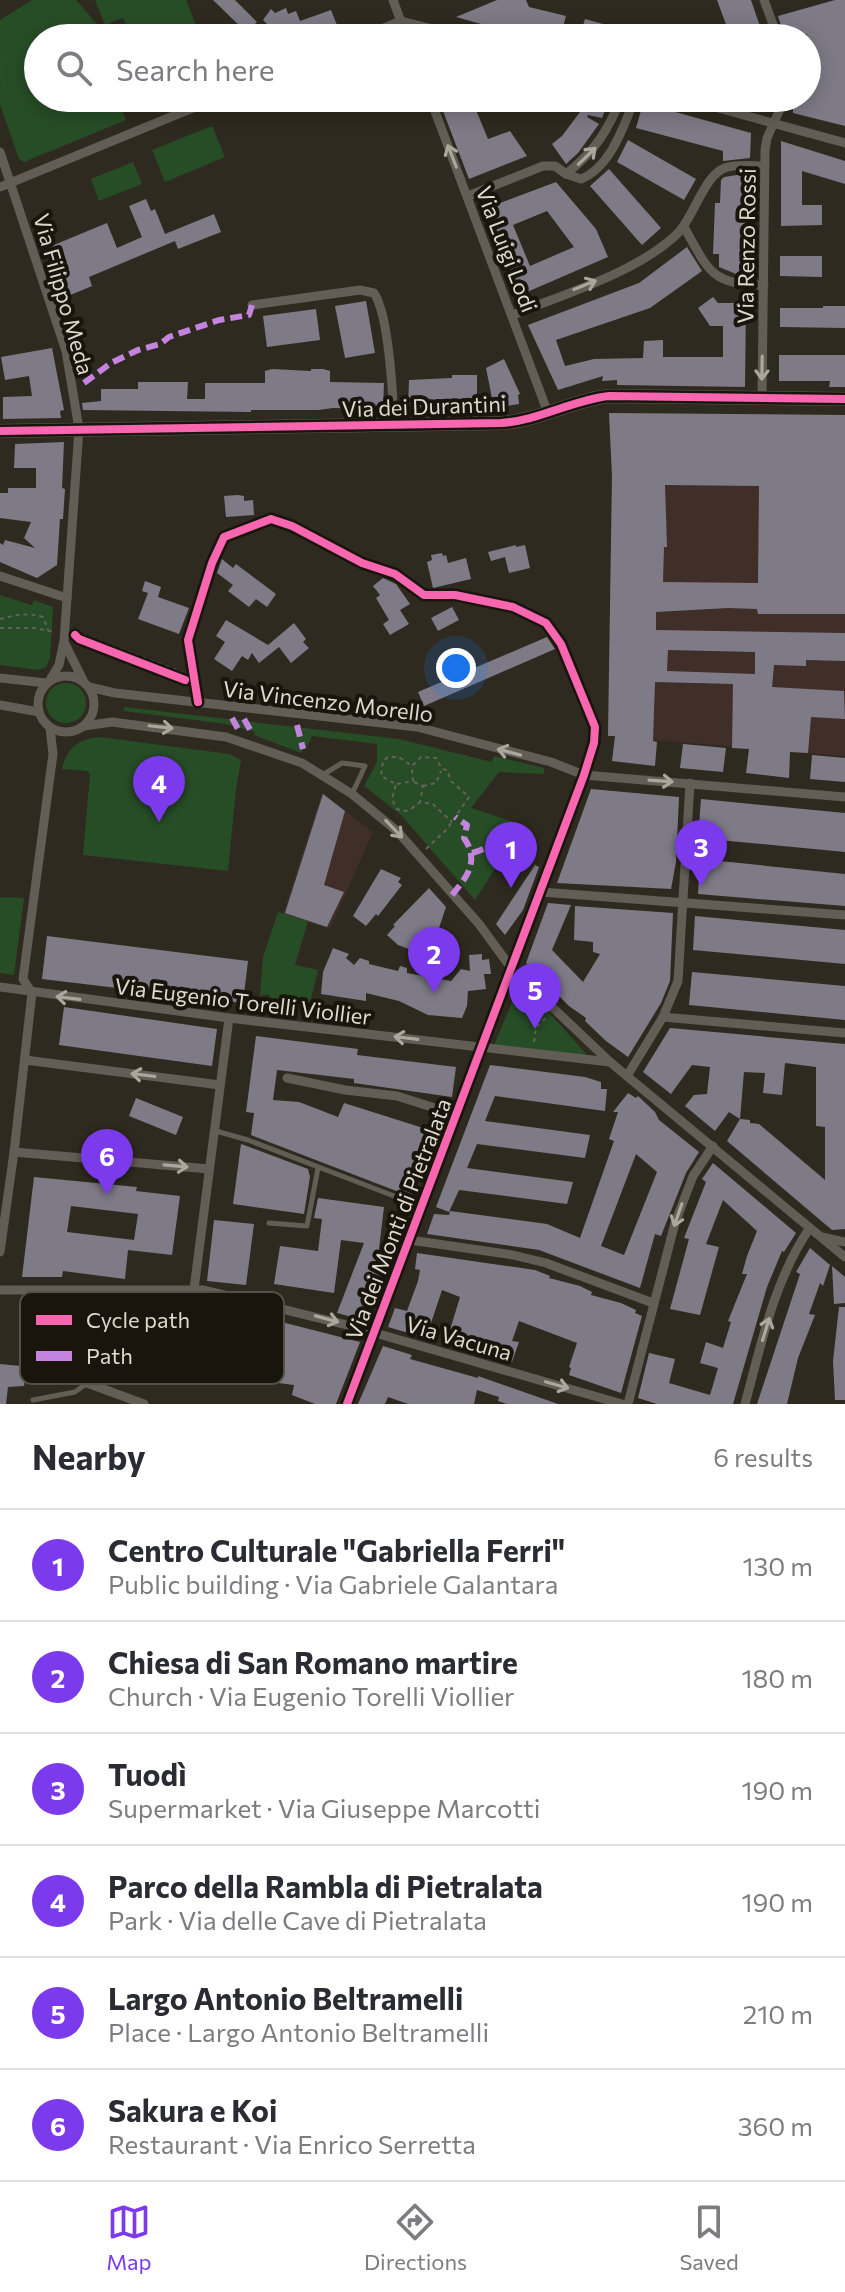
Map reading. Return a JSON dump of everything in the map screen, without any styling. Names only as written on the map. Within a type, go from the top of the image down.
[{"type":"street","points":[[393,0],[402,24]]},
{"type":"street","points":[[764,0],[773,24]]},
{"type":"street","points":[[394,24],[401,21],[413,24]]},
{"type":"street","points":[[0,187],[183,112]]},
{"type":"street","name":"Via Luigi Lodi","points":[[435,112],[548,413]]},
{"type":"street","points":[[566,174],[588,156],[602,139],[615,112]]},
{"type":"street","points":[[468,196],[543,166],[555,166],[581,179],[597,168],[618,139],[629,112]]},
{"type":"street","points":[[732,112],[845,143]]},
{"type":"street","name":"Via Renzo Rossi","points":[[762,398],[766,144],[779,112]]},
{"type":"street","name":"Via Filippo Meda","points":[[0,152],[66,351],[79,429],[64,641],[59,665],[48,681]]},
{"type":"street","points":[[513,315],[627,267],[661,248],[684,227],[713,175],[719,170],[731,166],[765,166]]},
{"type":"street","points":[[684,227],[706,265],[721,279],[737,285],[764,285]]},
{"type":"street","points":[[252,305],[360,290],[374,293],[379,302],[387,347],[394,425]]},
{"type":"street","name":"Via dei Durantini","points":[[0,431],[512,422],[609,396],[845,399]]},
{"type":"street","name":"Via dei Monti di Pietralata","points":[[198,702],[187,644],[212,563],[224,537],[271,519],[292,526],[362,563],[395,574],[424,595],[455,595],[513,607],[546,623],[561,644],[595,727],[594,743],[584,775],[347,1404]]},
{"type":"street","points":[[0,576],[67,598]]},
{"type":"street","name":"Via Filippo Meda","points":[[64,641],[73,664],[86,684]]},
{"type":"street","points":[[0,678],[48,681],[68,675],[86,684],[94,699],[94,710],[84,726]]},
{"type":"street","points":[[0,1252],[32,993],[23,979],[53,754],[50,728],[39,712],[39,694],[48,681]]},
{"type":"street","name":"Via Vincenzo Morello","points":[[86,684],[198,702],[417,727],[551,762],[584,775],[845,797]]},
{"type":"street","points":[[0,705],[39,712]]},
{"type":"street","points":[[53,754],[70,732],[84,726],[112,722],[218,735],[279,754],[323,775],[390,824],[479,924],[512,969],[610,1062],[845,1257]]},
{"type":"street","points":[[50,728],[70,732]]},
{"type":"street","points":[[627,1076],[663,1017],[678,981],[690,783]]},
{"type":"street","points":[[541,892],[845,915]]},
{"type":"street","name":"Via Eugenio Torelli Viollier","points":[[0,987],[229,1018],[610,1062]]},
{"type":"street","points":[[663,1017],[845,1033]]},
{"type":"street","points":[[194,1289],[229,1018]]},
{"type":"street","points":[[25,1060],[220,1085]]},
{"type":"street","points":[[287,1078],[397,1096],[457,1115]]},
{"type":"street","points":[[625,1404],[678,1212],[693,1176],[713,1146]]},
{"type":"street","points":[[14,1152],[209,1169]]},
{"type":"street","points":[[745,1404],[782,1281],[809,1229]]},
{"type":"street","points":[[819,1236],[845,1242]]},
{"type":"street","points":[[410,1240],[546,1263],[653,1303]]},
{"type":"street","name":"Via Vacuna","points":[[0,1290],[194,1289],[208,1292]]},
{"type":"street","name":"Via Vacuna","points":[[284,1308],[625,1404]]},
{"type":"street","points":[[90,1384],[144,1404]]},
{"type":"lane","points":[[323,775],[342,763],[365,766],[352,794]]},
{"type":"lane","points":[[215,1131],[248,1140],[422,1207]]},
{"type":"lane","points":[[269,1223],[307,1226],[318,1168]]},
{"type":"lane","points":[[33,1400],[75,1392],[86,1384]]},
{"type":"path","points":[[0,619],[18,614],[35,615],[43,617],[52,631]]},
{"type":"path","points":[[0,628],[52,631]]},
{"type":"path","points":[[0,634],[52,635],[52,631]]},
{"type":"path","points":[[75,635],[184,676]]},
{"type":"path","points":[[412,766],[399,757],[388,757],[383,761],[381,776],[396,784],[413,781],[423,786],[436,783],[442,769]]},
{"type":"path","points":[[413,781],[412,766],[421,757],[436,758],[442,769],[447,770],[451,781],[469,797],[452,822],[419,856]]},
{"type":"path","points":[[396,784],[392,799],[397,809],[410,811],[420,802],[423,786]]},
{"type":"path","points":[[420,802],[433,804],[452,822]]},
{"type":"path","points":[[533,1050],[536,1027],[553,1011]]},
{"type":"shaded area","points":[[609,413],[845,415],[845,756],[608,736],[612,476]]},
{"type":"shaded area","points":[[322,793],[373,832],[330,929],[283,914]]},
{"type":"green space","points":[[32,0],[76,0],[97,24],[24,24],[24,112],[123,112],[126,120],[24,162],[19,159],[0,104],[0,20]]},
{"type":"green space","points":[[95,0],[186,0],[195,24],[126,24],[123,18],[105,24]]},
{"type":"green space","points":[[212,126],[225,157],[165,182],[152,150]]},
{"type":"green space","points":[[133,162],[142,184],[99,201],[91,179]]},
{"type":"green space","points":[[0,595],[32,605],[34,600],[53,607],[50,658],[46,667],[38,670],[0,665]]},
{"type":"green space","points":[[66,683],[80,689],[86,703],[80,717],[66,723],[52,717],[46,703],[52,689]]},
{"type":"green space","points":[[124,707],[399,739],[492,762],[494,756],[544,768],[544,774],[499,772],[471,808],[523,825],[475,900],[401,815],[364,786],[377,762],[377,744],[312,736],[301,753],[254,735],[255,732],[226,724],[124,711]]},
{"type":"green space","points":[[100,737],[229,754],[241,760],[228,871],[83,855],[90,774],[87,771],[62,769],[67,755],[75,746]]},
{"type":"green space","points":[[0,897],[24,898],[14,975],[0,973]]},
{"type":"green space","points":[[278,912],[308,921],[295,965],[318,970],[309,1007],[272,999],[268,994],[260,996],[263,957]]},
{"type":"green space","points":[[521,981],[587,1055],[494,1045]]},
{"type":"building","points":[[213,0],[235,0],[257,22],[238,24]]},
{"type":"building","points":[[497,0],[526,0],[529,7],[566,16],[564,24],[481,24],[456,17]]},
{"type":"building","points":[[717,0],[751,0],[759,24],[726,24]]},
{"type":"building","points":[[845,0],[845,126],[793,113],[821,112],[821,24],[781,24],[778,16]]},
{"type":"building","points":[[286,8],[288,14],[296,11],[300,21],[331,10],[337,24],[267,24],[263,20],[271,9],[275,13]]},
{"type":"building","points":[[585,19],[603,24],[583,24]]},
{"type":"building","points":[[443,112],[477,112],[488,139],[510,131],[527,156],[469,179]]},
{"type":"building","points":[[580,112],[604,112],[602,118],[588,115],[599,124],[566,164],[552,144]]},
{"type":"building","points":[[640,112],[675,112],[751,133],[750,158],[723,161],[723,151],[636,128]]},
{"type":"building","points":[[628,140],[696,179],[684,200],[617,162]]},
{"type":"building","points":[[781,141],[845,161],[845,184],[802,171],[802,205],[822,205],[822,225],[781,226]]},
{"type":"building","points":[[609,169],[661,228],[642,245],[590,186]]},
{"type":"building","points":[[750,173],[747,276],[741,276],[719,267],[719,254],[713,254],[715,203],[720,203],[721,180],[724,177]]},
{"type":"building","points":[[556,182],[596,229],[608,257],[520,295],[484,209]],"holes":[[[547,211],[574,247],[530,266],[513,225]]]},
{"type":"building","points":[[146,199],[151,211],[155,209],[165,234],[214,214],[221,232],[178,249],[175,241],[89,277],[92,286],[68,296],[49,247],[107,223],[117,248],[142,237],[129,206]]},
{"type":"building","points":[[687,247],[702,271],[650,308],[556,340],[565,366],[594,359],[643,358],[644,341],[663,340],[663,357],[723,357],[723,326],[710,326],[698,308],[713,297],[718,303],[746,303],[745,387],[617,385],[617,380],[602,381],[603,376],[558,390],[528,325],[639,283]]},
{"type":"building","points":[[780,256],[822,256],[822,277],[780,276]]},
{"type":"building","points":[[366,301],[375,353],[345,358],[335,306]]},
{"type":"building","points":[[845,306],[845,328],[780,327],[780,308]]},
{"type":"building","points":[[316,309],[320,340],[267,347],[263,316]]},
{"type":"building","points":[[52,348],[64,410],[60,411],[61,418],[3,419],[3,397],[32,396],[29,376],[5,380],[1,357]]},
{"type":"building","points":[[779,355],[845,355],[845,387],[829,387],[830,381],[779,381]]},
{"type":"building","points":[[504,359],[520,394],[519,404],[494,408],[486,368]]},
{"type":"building","points":[[323,369],[330,371],[330,382],[384,383],[383,409],[251,412],[83,410],[82,403],[101,401],[101,389],[138,389],[138,382],[188,382],[187,399],[205,399],[205,383],[265,383],[265,371]]},
{"type":"building","points":[[452,375],[477,375],[477,409],[408,407],[409,380],[452,378]]},
{"type":"building","points":[[609,413],[845,415],[845,614],[758,614],[757,609],[728,608],[656,612],[656,630],[845,633],[845,661],[806,660],[806,666],[774,665],[772,687],[844,691],[845,719],[811,717],[808,753],[790,752],[789,778],[746,773],[749,749],[732,748],[733,684],[655,682],[655,766],[612,761],[615,736],[608,736],[612,476]],"holes":[[[665,485],[759,486],[758,583],[663,582],[664,547],[667,547]],[[668,650],[755,652],[755,674],[667,671]]]},
{"type":"building","points":[[64,442],[62,488],[65,489],[57,565],[37,578],[0,562],[0,543],[3,545],[5,540],[35,548],[24,538],[31,522],[0,518],[0,493],[8,493],[8,488],[36,488],[36,468],[14,468],[15,444]]},
{"type":"building","points":[[224,496],[244,496],[244,501],[253,500],[254,515],[226,517]]},
{"type":"building","points":[[525,545],[530,568],[509,573],[505,557],[491,561],[488,552]]},
{"type":"building","points":[[431,555],[446,555],[448,563],[466,558],[471,579],[433,588],[427,562],[432,560]]},
{"type":"building","points":[[222,559],[233,568],[236,564],[276,594],[267,607],[256,599],[249,607],[228,591],[233,585],[217,573]]},
{"type":"building","points":[[383,578],[396,584],[410,604],[400,610],[409,624],[390,635],[383,624],[389,620],[376,598],[380,595],[373,586]]},
{"type":"building","points":[[145,581],[161,587],[158,597],[189,608],[179,634],[138,619],[148,593],[142,591]]},
{"type":"building","points":[[452,607],[459,620],[438,631],[431,618]]},
{"type":"building","points":[[226,620],[268,645],[294,623],[309,648],[291,663],[279,647],[259,663],[252,653],[248,660],[242,656],[232,671],[214,659],[225,642],[216,636]]},
{"type":"building","points":[[547,637],[555,649],[424,706],[418,692]]},
{"type":"building","points":[[683,744],[726,748],[723,772],[680,768]]},
{"type":"building","points":[[812,755],[845,758],[845,782],[810,779]]},
{"type":"building","points":[[591,789],[679,797],[676,862],[671,889],[557,883]]},
{"type":"building","points":[[323,794],[345,811],[324,885],[344,892],[327,927],[285,913]]},
{"type":"building","points":[[701,799],[845,813],[845,852],[698,838]]},
{"type":"building","points":[[700,859],[845,874],[845,906],[698,894]]},
{"type":"building","points":[[535,865],[539,867],[523,910],[505,935],[496,924]]},
{"type":"building","points":[[381,869],[401,878],[398,882],[402,885],[378,916],[376,914],[366,926],[353,916]]},
{"type":"building","points":[[429,888],[446,907],[437,934],[425,955],[398,945],[387,935]]},
{"type":"building","points":[[548,903],[571,905],[552,950],[583,982],[600,954],[593,952],[593,942],[574,940],[575,906],[673,913],[670,981],[661,1003],[628,1057],[606,1041],[585,1021],[586,1018],[569,1006],[526,963]]},
{"type":"building","points":[[695,916],[845,930],[845,964],[693,950]]},
{"type":"building","points":[[47,936],[248,961],[243,1003],[42,979]]},
{"type":"building","points":[[333,948],[349,954],[346,958],[354,965],[360,958],[369,961],[369,964],[398,971],[400,966],[407,968],[407,973],[451,981],[461,969],[470,971],[469,955],[482,954],[482,960],[489,959],[491,974],[484,974],[486,989],[468,991],[462,1018],[428,1015],[399,1001],[366,993],[366,1001],[321,994],[323,972]]},
{"type":"building","points":[[692,972],[845,986],[845,1020],[689,1005]]},
{"type":"building","points":[[64,1007],[217,1029],[212,1066],[59,1045]]},
{"type":"building","points":[[670,1028],[845,1044],[845,1229],[832,1230],[727,1141],[740,1119],[729,1112],[715,1131],[685,1106],[694,1095],[707,1094],[710,1067],[692,1065],[671,1094],[643,1072]],"holes":[[[785,1063],[816,1067],[816,1126],[825,1127],[825,1180],[759,1124],[740,1119],[744,1072],[765,1073],[763,1093],[782,1095]]]},
{"type":"building","points":[[256,1036],[358,1049],[357,1055],[456,1067],[452,1097],[354,1083],[354,1079],[277,1070],[273,1100],[299,1102],[338,1117],[344,1103],[439,1133],[412,1197],[251,1135],[254,1113],[246,1112]]},
{"type":"building","points":[[490,1065],[585,1077],[601,1082],[601,1089],[607,1089],[605,1111],[495,1096],[485,1121],[590,1135],[585,1158],[477,1144],[467,1168],[573,1182],[567,1204],[459,1190],[449,1212],[436,1207]]},
{"type":"building","points":[[628,1093],[636,1098],[638,1096],[659,1120],[699,1152],[686,1173],[661,1236],[655,1234],[640,1288],[539,1250],[427,1234],[434,1214],[449,1215],[450,1211],[547,1224],[580,1238],[614,1141],[609,1139],[618,1112],[613,1112]],"holes":[[[636,1154],[657,1172],[624,1255],[601,1246]]]},
{"type":"building","points":[[136,1098],[183,1117],[176,1135],[129,1116]]},
{"type":"building","points":[[241,1144],[308,1169],[310,1177],[304,1214],[233,1204]]},
{"type":"building","points":[[713,1163],[796,1233],[782,1251],[767,1287],[733,1404],[657,1404],[638,1398],[649,1353],[675,1359],[669,1383],[710,1395],[718,1368],[700,1363],[706,1342],[723,1348],[731,1322],[728,1321],[747,1274],[742,1274],[757,1231],[723,1200],[706,1244],[719,1247],[700,1315],[670,1309],[689,1239],[684,1238],[706,1182],[702,1179]]},
{"type":"building","points":[[34,1177],[137,1187],[136,1191],[180,1196],[172,1255],[128,1250],[125,1279],[63,1271],[62,1277],[22,1277]],"holes":[[[71,1206],[138,1214],[134,1240],[67,1232]]]},
{"type":"building","points":[[318,1198],[384,1207],[378,1257],[390,1261],[367,1321],[337,1313],[364,1243],[341,1240],[334,1293],[274,1284],[280,1246],[318,1251],[322,1219],[314,1218]]},
{"type":"building","points":[[214,1220],[254,1224],[246,1285],[207,1281]]},
{"type":"building","points":[[810,1248],[830,1265],[809,1314],[815,1315],[798,1358],[787,1404],[757,1404],[800,1274],[796,1272]]},
{"type":"building","points":[[417,1253],[535,1270],[549,1278],[580,1286],[592,1292],[591,1295],[636,1310],[635,1313],[642,1316],[621,1393],[569,1375],[577,1343],[519,1321],[512,1341],[519,1342],[512,1362],[446,1343],[460,1297],[442,1290],[426,1338],[388,1327],[395,1308],[407,1311],[420,1270],[415,1269]]},
{"type":"building","points":[[832,1266],[845,1277],[845,1303],[834,1304]]},
{"type":"building","points":[[839,1307],[845,1307],[845,1400],[835,1400],[833,1361]]},
{"type":"building","points":[[284,1323],[360,1342],[336,1404],[315,1404],[292,1395],[294,1385],[284,1384]]},
{"type":"building","points":[[383,1346],[412,1355],[410,1359],[478,1376],[558,1404],[507,1404],[498,1401],[499,1397],[477,1390],[474,1404],[408,1404],[388,1397],[385,1404],[358,1404]]},
{"type":"building","points":[[0,1364],[20,1366],[20,1384],[24,1386],[8,1387],[6,1404],[0,1404]]},
{"type":"marked path","points":[[84,383],[111,363],[160,344],[169,337],[219,320],[249,315],[252,305]]},
{"type":"marked path","points":[[232,718],[238,729]]},
{"type":"marked path","points":[[244,719],[252,733]]},
{"type":"marked path","points":[[297,725],[303,749]]},
{"type":"marked path","points":[[452,895],[467,875],[471,861],[469,846],[464,838],[467,825],[455,817]]},
{"type":"marked path","points":[[472,853],[496,841],[514,821]]},
{"type":"cycle path","points":[[0,431],[501,423],[609,396],[845,399]]},
{"type":"cycle path","points":[[198,702],[188,640],[212,563],[224,537],[271,519],[292,526],[362,563],[395,574],[424,595],[455,595],[513,607],[546,623],[561,644],[595,727],[594,743],[584,775],[347,1404]]},
{"type":"cycle path","points":[[75,635],[185,680]]},
{"type":"place","name":"Parco della Rambla di Pietralata","points":[[159,822]]},
{"type":"place","name":"Tuodì","points":[[701,886]]},
{"type":"place","name":"Centro Culturale \"Gabriella Ferri\"","points":[[511,888]]},
{"type":"place","name":"Chiesa di San Romano martire","points":[[434,993]]},
{"type":"place","name":"Largo Antonio Beltramelli","points":[[535,1029]]},
{"type":"place","name":"Sakura e Koi","points":[[107,1195]]}]
